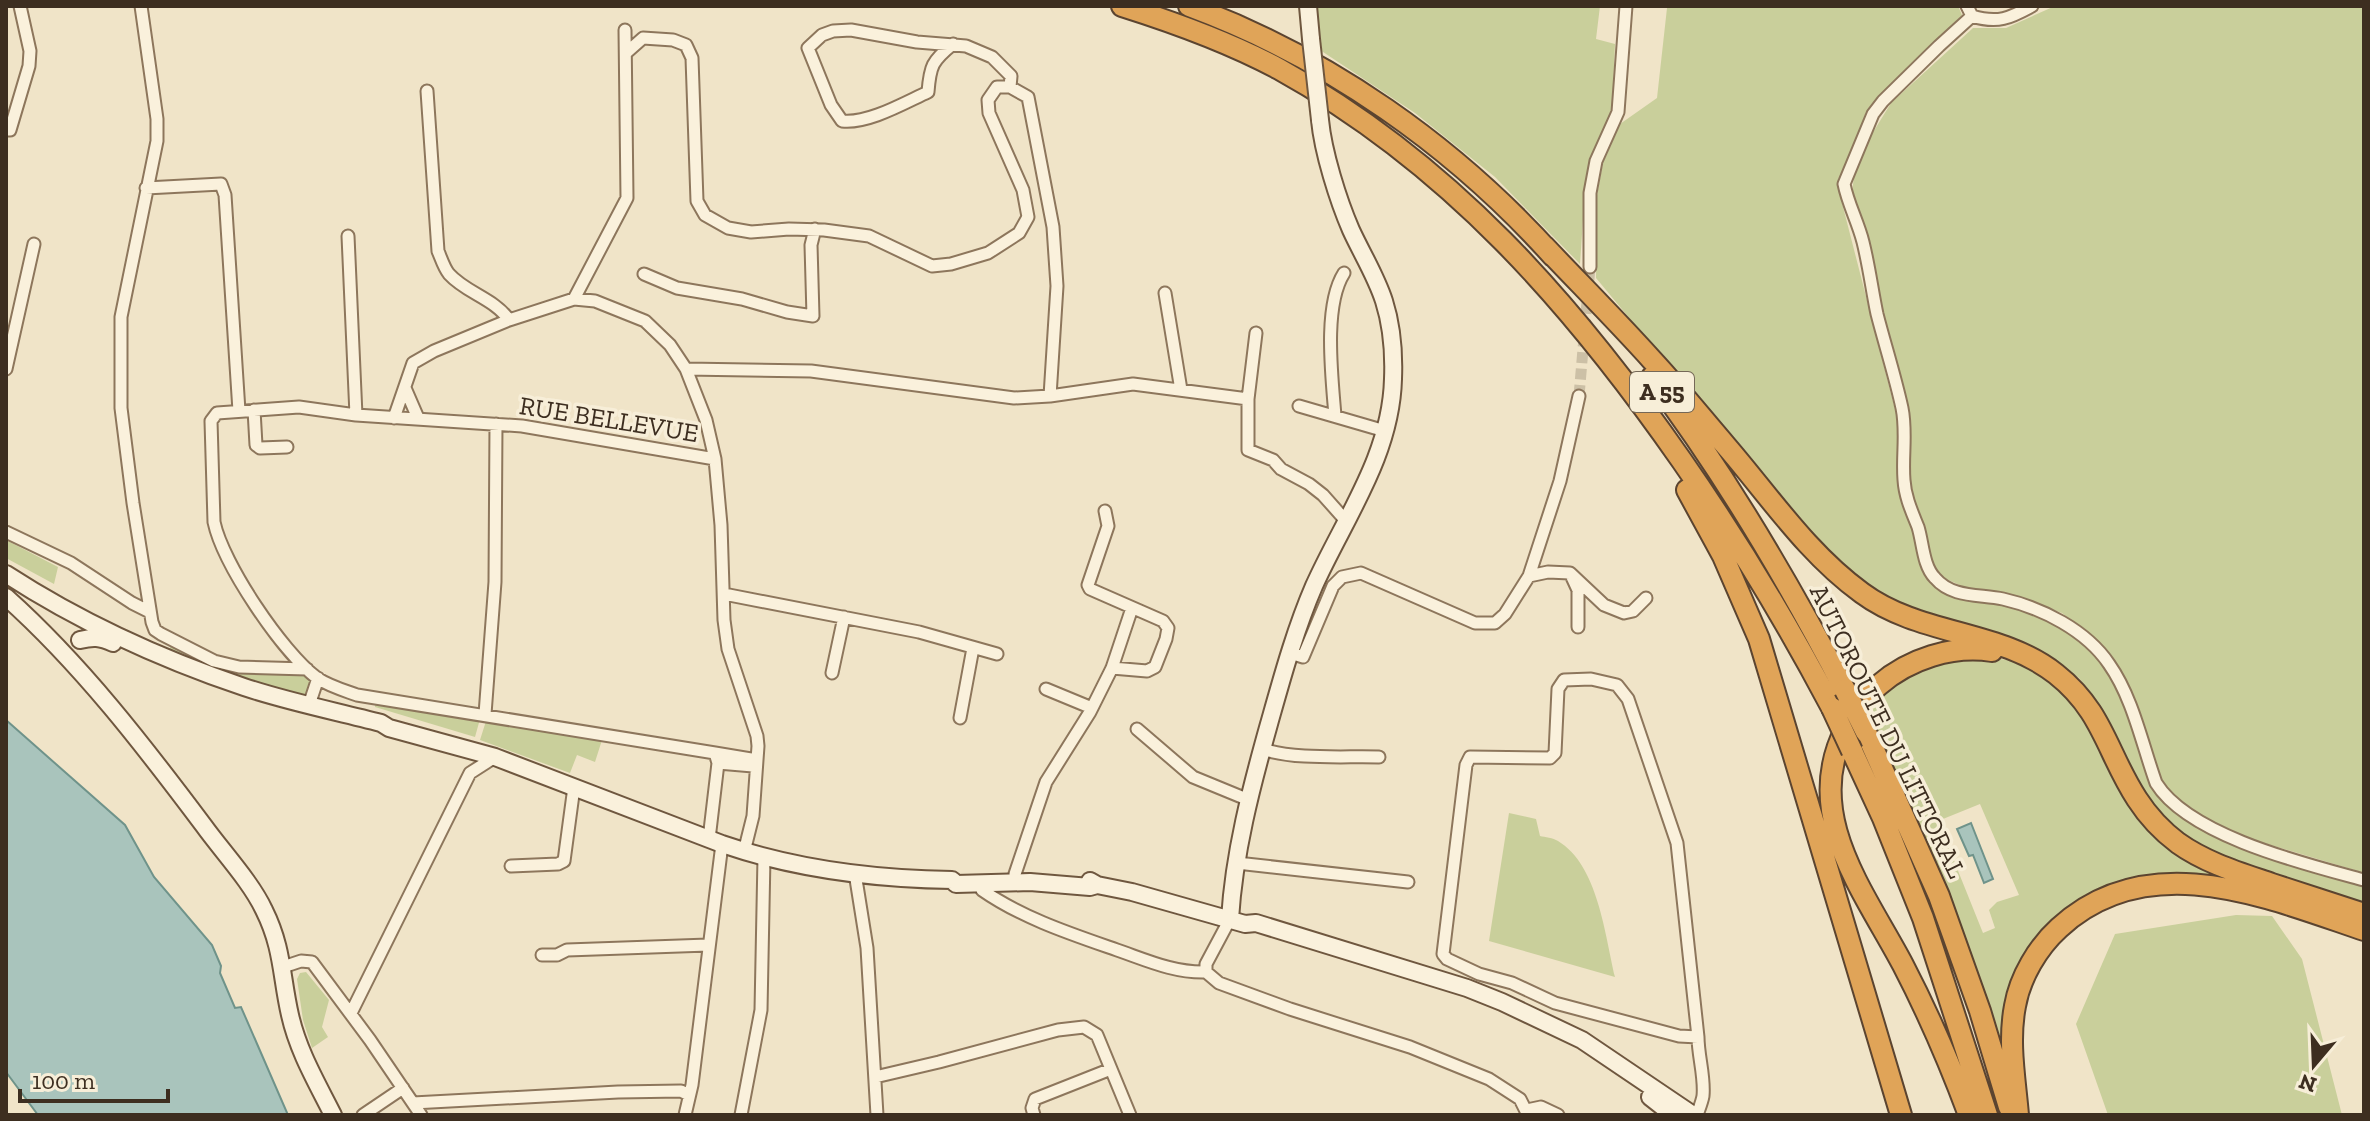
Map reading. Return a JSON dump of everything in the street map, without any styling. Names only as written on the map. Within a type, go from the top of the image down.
[{"type":"highway","name":"AUTOROUTE DU LITTORAL","points":[[1122,6],[1177,24],[1247,53],[1303,83],[1369,125],[1461,198],[1513,248],[1565,307],[1647,411],[1710,502],[1782,617],[1832,708],[1883,818],[1923,918],[1987,1115]]},
{"type":"highway","name":"AUTOROUTE DU LITTORAL","points":[[1189,6],[1301,56],[1425,137],[1472,176],[1544,246],[1620,335],[1689,430],[1772,557],[1845,690],[1895,793],[1944,911],[1980,1011],[2011,1115]]},
{"type":"highway","points":[[1544,246],[1653,361],[1808,544],[1844,579],[1888,610],[1998,645],[2029,657],[2058,675],[2096,718],[2137,798],[2168,835],[2212,862],[2364,914]]},
{"type":"highway","points":[[1565,307],[1681,480],[1740,593],[1763,653],[1901,1115]]},
{"type":"highway","points":[[1969,1115],[1904,967],[1842,853],[1832,819],[1830,798],[1834,759],[1853,715],[1875,687],[1899,670],[1934,655],[1973,650],[2010,654],[2052,673],[2079,696]]},
{"type":"highway","points":[[2018,1115],[2012,1039],[2015,1002],[2022,983],[2030,965],[2053,933],[2076,913],[2099,900],[2116,892],[2147,885],[2204,885],[2249,893],[2364,930]]},
{"type":"main road","points":[[1223,918],[1232,889],[1249,800],[1290,653],[1314,586],[1366,485],[1385,431],[1393,381],[1391,334],[1384,301],[1351,229],[1328,164],[1320,126],[1308,6]]},
{"type":"main road","points":[[6,574],[49,602],[186,667]]},
{"type":"main road","points":[[6,597],[33,621],[103,697],[263,907],[278,943],[289,1014],[297,1040],[333,1115]]},
{"type":"main road","points":[[33,621],[80,640],[102,638],[199,679],[249,696],[379,731],[389,728]]},
{"type":"main road","points":[[103,697],[77,649],[80,640],[87,634],[97,632],[157,658],[247,688],[495,757],[744,852],[855,873],[952,880],[956,884],[981,879],[1055,875],[1090,881],[1223,918],[1254,923],[1467,988],[1502,1002],[1582,1040],[1695,1115]]},
{"type":"main road","points":[[1223,918],[1232,889]]},
{"type":"main road","points":[[1223,918],[1255,932],[1445,986],[1538,1023],[1615,1070],[1673,1115]]},
{"type":"street","points":[[8,130],[29,66],[30,51],[20,6]]},
{"type":"street","points":[[141,6],[157,119],[157,141],[121,317],[121,393],[133,503],[150,612],[155,630],[214,661],[239,667],[307,669]]},
{"type":"street","points":[[1590,267],[1590,193],[1596,161],[1618,112],[1626,6]]},
{"type":"street","points":[[2032,6],[1995,21],[1970,11],[1873,114],[1844,184],[1862,240],[1902,411],[1907,499],[1930,572],[1948,589],[2017,602],[2046,614],[2092,645],[2109,663],[2122,686],[2156,783],[2176,807],[2273,853],[2364,880]]},
{"type":"street","points":[[574,299],[627,198],[625,30]]},
{"type":"street","points":[[953,44],[939,55],[930,68],[928,92],[863,120],[851,122],[842,121],[831,105],[808,48],[822,35],[851,30],[917,42],[953,44],[966,46],[992,57],[1011,76],[1010,87]]},
{"type":"street","points":[[626,53],[643,38],[673,40],[686,45],[692,58],[697,201],[705,215],[728,228],[751,232],[815,229],[869,236],[932,266],[988,253],[1019,233],[1028,217],[1023,190],[989,113],[988,100],[997,87],[1010,87],[1028,97],[1053,227],[1057,286],[1050,396]]},
{"type":"street","points":[[427,91],[438,251],[448,273],[471,292],[503,311],[509,320]]},
{"type":"street","points":[[146,188],[221,184],[225,195],[239,411],[217,413],[211,421],[214,522],[217,538],[242,585],[277,635],[307,669],[336,688],[357,695],[485,714],[756,763]]},
{"type":"street","points":[[644,274],[677,288],[813,316],[811,245],[815,229]]},
{"type":"street","points":[[348,236],[356,415]]},
{"type":"street","points":[[6,369],[34,244]]},
{"type":"street","points":[[1335,416],[1331,360],[1332,309],[1337,283],[1344,273]]},
{"type":"street","points":[[1165,293],[1181,390]]},
{"type":"street","points":[[394,418],[413,363],[509,320],[574,299],[595,301],[645,321],[670,345],[686,369],[706,420],[715,459],[728,649],[756,728],[758,746],[753,816],[744,852]]},
{"type":"street","points":[[1256,333],[1248,399],[1248,450],[1273,460],[1281,469],[1309,484],[1347,522]]},
{"type":"street","points":[[686,369],[811,371],[1014,398],[1133,384],[1248,399]]},
{"type":"street","points":[[404,387],[418,418]]},
{"type":"street","points":[[1290,653],[1303,657],[1333,586],[1342,577],[1361,573],[1475,623],[1495,623],[1505,614],[1529,576],[1560,481],[1579,396]]},
{"type":"street","points":[[1299,406],[1385,431]]},
{"type":"street","name":"RUE BELLEVUE","points":[[239,411],[299,407],[356,415],[522,426],[715,459]]},
{"type":"street","points":[[254,410],[256,445],[260,448],[287,447]]},
{"type":"street","points":[[485,714],[495,582],[496,424]]},
{"type":"street","points":[[1105,511],[1108,526],[1088,585],[1090,589],[1163,621],[1168,628],[1155,667],[1147,671],[1112,668]]},
{"type":"street","points":[[6,532],[71,563],[150,612]]},
{"type":"street","points":[[1529,576],[1548,572],[1570,573],[1578,590],[1578,627]]},
{"type":"street","points":[[1572,577],[1579,579],[1604,605],[1624,613],[1633,611],[1646,598]]},
{"type":"street","points":[[724,594],[919,632],[997,654]]},
{"type":"street","points":[[1015,878],[1046,782],[1092,708],[1112,668],[1132,608]]},
{"type":"street","points":[[832,673],[844,617]]},
{"type":"street","points":[[960,718],[973,648]]},
{"type":"street","points":[[309,705],[318,678]]},
{"type":"street","points":[[1695,1115],[1703,1097],[1698,1037],[1677,843],[1628,699],[1617,685],[1591,679],[1564,680],[1558,689],[1555,753],[1550,758],[1470,757],[1466,765],[1443,954],[1447,959],[1479,974],[1512,983],[1555,1003],[1679,1036],[1698,1037]]},
{"type":"street","points":[[1046,689],[1092,708]]},
{"type":"street","points":[[354,716],[357,695]]},
{"type":"street","points":[[1137,729],[1193,777],[1249,800]]},
{"type":"street","points":[[463,747],[470,773]]},
{"type":"street","points":[[1262,749],[1321,756],[1379,757]]},
{"type":"street","points":[[351,1013],[470,773],[495,757]]},
{"type":"street","points":[[685,1115],[708,945],[715,842],[716,758]]},
{"type":"street","points":[[511,866],[558,864],[564,861],[574,787]]},
{"type":"street","points":[[741,1115],[761,1010],[764,857]]},
{"type":"street","points":[[1237,863],[1408,882]]},
{"type":"street","points":[[855,873],[867,948],[877,1115]]},
{"type":"street","points":[[981,879],[982,890],[1028,916],[1071,934],[1173,970],[1206,972],[1219,983],[1410,1047],[1489,1079],[1520,1099],[1527,1113],[1541,1107],[1558,1115]]},
{"type":"street","points":[[1206,972],[1206,964],[1218,944],[1223,918]]},
{"type":"street","points":[[1218,944],[1223,918]]},
{"type":"street","points":[[542,955],[557,955],[567,950],[708,945]]},
{"type":"street","points":[[283,967],[301,961],[312,962],[421,1115]]},
{"type":"street","points":[[875,1077],[1076,1026],[1097,1035],[1130,1115]]},
{"type":"street","points":[[1034,1115],[1032,1108],[1035,1099],[1111,1069]]},
{"type":"street","points":[[363,1115],[403,1088]]},
{"type":"street","points":[[413,1103],[618,1092],[681,1091],[689,1095]]},
{"type":"green space","points":[[1317,6],[1600,6],[1596,39],[1615,44],[1612,110],[1586,175],[1580,264],[1495,177],[1415,113],[1320,50]]},
{"type":"green space","points":[[1665,6],[1958,6],[1962,15],[1866,112],[1851,156],[1838,179],[1898,421],[1901,494],[1924,568],[1935,586],[1946,593],[1999,602],[2035,613],[2072,634],[2102,662],[2117,686],[2153,786],[2181,816],[2243,847],[2291,865],[2364,886],[2364,905],[2229,860],[2188,840],[2161,816],[2139,784],[2097,701],[2079,678],[2055,662],[1930,620],[1858,583],[1807,532],[1596,278],[1597,195],[1603,163],[1620,124],[1657,98]]},
{"type":"green space","points":[[2055,6],[2364,6],[2364,873],[2251,839],[2188,810],[2169,795],[2157,775],[2120,668],[2102,644],[2062,613],[2011,594],[1964,587],[1935,574],[1910,494],[1907,415],[1852,193],[1854,176],[1864,147],[1891,103],[1973,28],[2006,28]]},
{"type":"green space","points":[[6,540],[58,567],[54,584],[6,558]]},
{"type":"green space","points":[[170,647],[226,670],[299,673],[309,676],[312,682],[306,699],[224,677],[169,653]]},
{"type":"green space","points":[[1985,656],[2012,661],[2038,672],[2060,688],[2081,710],[2128,797],[2245,881],[2178,876],[2054,923],[2004,1046],[1947,886],[1867,707],[1882,690],[1927,664]],"holes":[[[1980,804],[2019,895],[1997,902],[1989,910],[1995,928],[1983,933],[1938,821]]]},
{"type":"green space","points":[[375,703],[480,719],[475,737],[375,707]]},
{"type":"green space","points":[[486,721],[602,740],[595,762],[577,755],[570,773],[480,740]]},
{"type":"green space","points":[[1509,813],[1536,819],[1540,836],[1558,841],[1572,852],[1582,866],[1598,902],[1615,977],[1489,941]]},
{"type":"green space","points":[[2236,915],[2272,916],[2302,959],[2342,1115],[2108,1115],[2076,1024],[2115,934]]},
{"type":"green space","points":[[306,972],[329,1000],[322,1027],[328,1037],[312,1048],[303,1020],[297,979],[300,973]]},
{"type":"water","points":[[6,720],[125,825],[154,877],[212,945],[235,1008],[241,1007],[288,1115],[38,1115],[6,1072]]},
{"type":"water","points":[[1971,823],[1993,879],[1984,883],[1973,855],[1969,856],[1957,829]]},
{"type":"tunnel","points":[[1579,396],[1590,267]]}]
